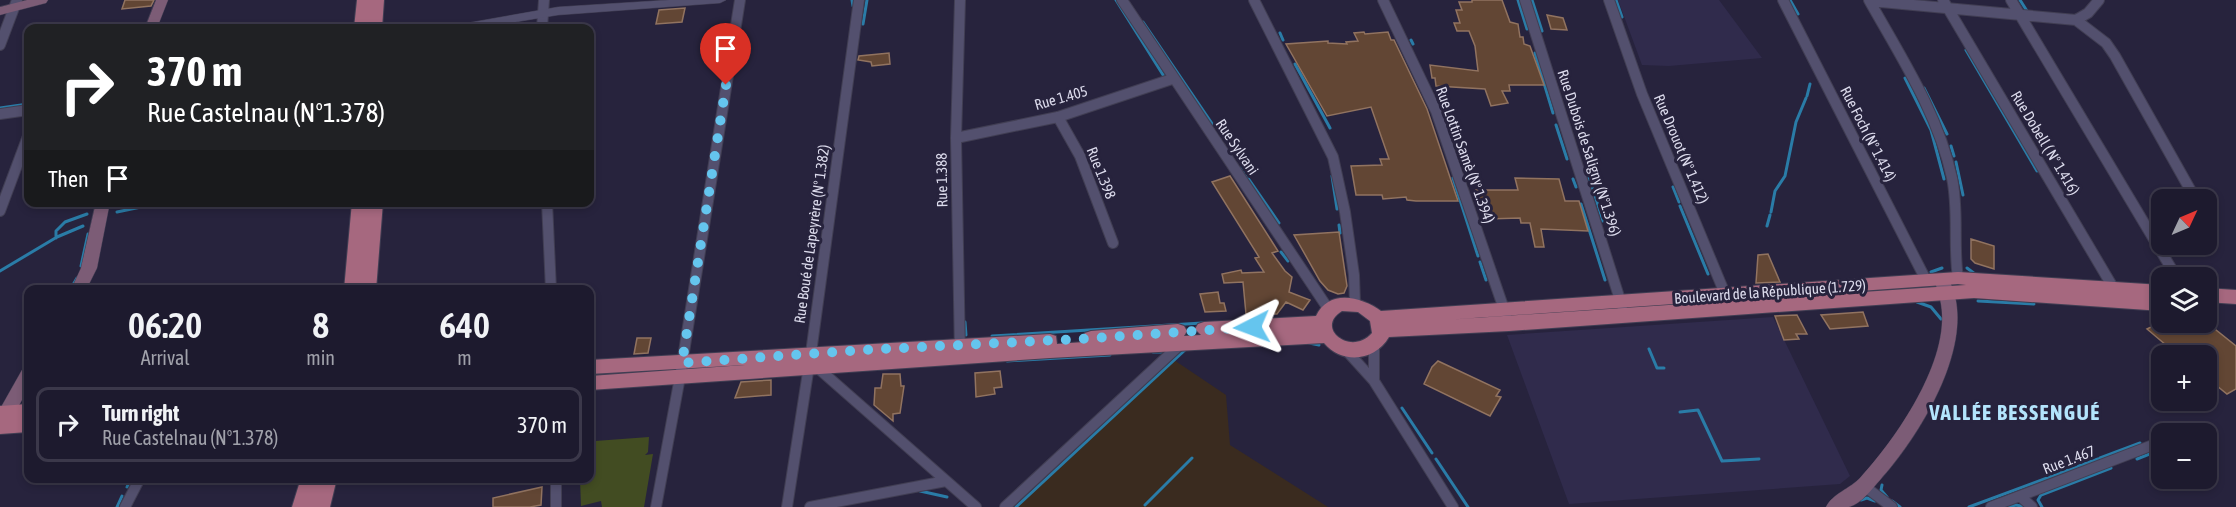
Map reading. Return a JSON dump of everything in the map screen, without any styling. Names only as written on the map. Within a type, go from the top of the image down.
[{"type":"main road","points":[[0,11],[15,4],[42,0]]},
{"type":"main road","points":[[153,24],[162,0]]},
{"type":"main road","points":[[361,24],[364,0]]},
{"type":"main road","points":[[375,24],[377,0]]},
{"type":"main road","points":[[80,285],[89,268],[102,207]]},
{"type":"main road","points":[[352,285],[360,207]]},
{"type":"main road","points":[[367,285],[375,207]]},
{"type":"main road","points":[[1835,507],[1864,486],[1904,440],[1929,390],[1942,359],[1948,334],[1943,282]]},
{"type":"main road","name":"Boulevard de la République (1.729)","points":[[1378,331],[1507,317],[1728,302],[1943,282],[1974,291],[2118,295],[2151,293]]},
{"type":"main road","name":"Boulevard de la République (1.729)","points":[[1728,302],[1943,282]]},
{"type":"main road","name":"Boulevard de la République (1.729)","points":[[2118,295],[2151,302]]},
{"type":"main road","points":[[2217,296],[2236,297]]},
{"type":"main road","points":[[594,382],[681,370],[1184,336],[1325,323],[1340,304],[1355,304],[1368,309],[1378,331],[1362,350],[1345,349],[1332,343],[1325,323]]},
{"type":"main road","points":[[2217,307],[2236,308]]},
{"type":"main road","points":[[594,367],[681,370]]},
{"type":"main road","points":[[2,419],[24,382]]},
{"type":"main road","points":[[2,419],[24,413]]},
{"type":"main road","points":[[2,419],[24,423]]},
{"type":"main road","points":[[302,507],[309,483]]},
{"type":"main road","points":[[320,507],[327,483]]},
{"type":"street","points":[[542,24],[544,0]]},
{"type":"street","points":[[485,24],[541,14],[720,0]]},
{"type":"street","points":[[656,507],[681,370],[740,0]]},
{"type":"street","name":"Rue Boué de Lapeyrère (N° 1.382)","points":[[787,507],[815,361],[859,0]]},
{"type":"street","name":"Rue 1.388","points":[[960,0],[956,138],[960,352]]},
{"type":"street","name":"Rue Sylvani","points":[[1122,0],[1325,323]]},
{"type":"street","points":[[1254,0],[1333,158],[1345,212],[1354,275],[1355,304]]},
{"type":"street","name":"Rue Lottin Samè (N° 1.394)","points":[[1383,0],[1436,111],[1507,317]]},
{"type":"street","name":"Rue Dubois de Saligny (N°1.396)","points":[[1525,0],[1623,309]]},
{"type":"street","name":"Rue Drouot (N° 1.412)","points":[[1609,0],[1642,94],[1728,302]]},
{"type":"street","name":"Rue Foch (N° 1.414)","points":[[1784,0],[1943,282]]},
{"type":"street","points":[[2011,0],[2170,267]]},
{"type":"street","points":[[2076,21],[2088,13],[2098,0]]},
{"type":"street","points":[[1869,1],[1936,126],[1946,150],[1956,207],[1955,254],[1943,282]]},
{"type":"street","points":[[1869,1],[1946,4],[2076,21],[2106,43],[2115,56],[2190,189]]},
{"type":"street","points":[[0,45],[15,4]]},
{"type":"street","name":"Rue Dobell ( N° 1.416)","points":[[1946,4],[2118,295]]},
{"type":"street","name":"Rue 1.405","points":[[956,138],[1058,117],[1172,79]]},
{"type":"street","points":[[0,114],[24,111]]},
{"type":"street","name":"Rue 1.398","points":[[1058,117],[1078,153],[1113,243]]},
{"type":"street","points":[[0,211],[24,148]]},
{"type":"street","points":[[547,207],[551,285]]},
{"type":"street","points":[[1374,381],[1378,331]]},
{"type":"street","points":[[1005,507],[1184,336]]},
{"type":"street","points":[[1345,349],[1374,381],[1453,507]]},
{"type":"street","points":[[815,361],[976,507]]},
{"type":"street","name":"Rue 1.467","points":[[1990,507],[2151,446]]},
{"type":"street","points":[[810,507],[900,488],[946,482]]},
{"type":"street","points":[[125,507],[137,483]]},
{"type":"street","points":[[556,483],[556,507]]},
{"type":"street","points":[[1864,486],[1892,507]]},
{"type":"street","points":[[2021,496],[2032,507]]},
{"type":"shaded area","points":[[1618,0],[1719,0],[1762,58],[1669,66],[1642,65]]},
{"type":"shaded area","points":[[1773,317],[1850,476],[1840,484],[1569,504],[1507,335]]},
{"type":"shaded area","points":[[1174,360],[1226,395],[1230,445],[1328,507],[1016,507]]},
{"type":"green space","points":[[649,437],[648,452],[645,455],[653,454],[644,507],[602,507],[601,501],[581,506],[580,483],[594,483],[595,441]]},
{"type":"building","points":[[125,0],[154,0],[151,6],[122,9]]},
{"type":"building","points":[[1472,0],[1502,0],[1510,22],[1518,24],[1520,37],[1523,37],[1524,44],[1530,46],[1544,85],[1509,85],[1510,91],[1502,91],[1508,103],[1491,106],[1485,89],[1436,86],[1430,65],[1478,71],[1475,46],[1469,31],[1457,31],[1454,23],[1460,23],[1456,10],[1462,10],[1459,2],[1472,2]]},
{"type":"building","points":[[685,8],[682,22],[656,24],[659,10]]},
{"type":"building","points":[[1547,15],[1563,18],[1567,30],[1551,29]]},
{"type":"building","points":[[1364,32],[1365,34],[1388,32],[1391,40],[1394,40],[1427,109],[1458,201],[1416,201],[1407,200],[1406,197],[1383,199],[1382,195],[1356,195],[1351,166],[1382,165],[1380,159],[1389,159],[1371,107],[1327,116],[1286,44],[1328,41],[1328,43],[1347,44],[1346,42],[1358,41],[1354,33]]},
{"type":"building","points":[[889,53],[890,64],[872,66],[871,62],[858,60],[859,56]]},
{"type":"building","points":[[1230,176],[1278,251],[1272,253],[1292,277],[1289,292],[1310,300],[1303,310],[1286,302],[1277,314],[1246,314],[1243,282],[1224,283],[1222,274],[1241,270],[1242,273],[1264,272],[1255,258],[1259,257],[1212,182]]},
{"type":"building","points":[[1515,178],[1559,179],[1565,201],[1579,201],[1588,231],[1541,229],[1544,247],[1535,247],[1530,223],[1521,223],[1520,218],[1487,219],[1476,190],[1518,190]]},
{"type":"building","points":[[1339,232],[1347,286],[1344,293],[1338,294],[1328,290],[1320,281],[1294,235]]},
{"type":"building","points":[[1971,239],[1994,246],[1994,269],[1975,263],[1971,259]]},
{"type":"building","points":[[1768,254],[1780,282],[1756,283],[1758,255]]},
{"type":"building","points":[[1218,292],[1220,303],[1224,303],[1226,311],[1205,312],[1200,294]]},
{"type":"building","points":[[1863,312],[1868,326],[1830,329],[1821,315]]},
{"type":"building","points":[[1797,315],[1807,334],[1796,334],[1799,339],[1784,340],[1775,316]]},
{"type":"building","points":[[2217,331],[2236,346],[2236,389],[2227,394],[2217,386],[2217,345],[2166,345],[2152,333],[2217,333]]},
{"type":"building","points":[[637,338],[651,338],[648,353],[634,354]]},
{"type":"building","points":[[1438,361],[1500,390],[1496,396],[1501,397],[1490,416],[1424,384],[1432,367]]},
{"type":"building","points":[[1000,371],[1002,387],[994,388],[995,394],[976,397],[975,373]]},
{"type":"building","points":[[883,374],[900,374],[901,386],[904,386],[900,413],[893,414],[893,421],[874,405],[875,388],[881,388]]},
{"type":"building","points":[[771,380],[771,395],[735,398],[741,382]]},
{"type":"building","points":[[542,487],[541,505],[493,507],[493,498]]},
{"type":"waterway","points":[[852,0],[853,6]]},
{"type":"waterway","points":[[863,24],[867,0]]},
{"type":"waterway","points":[[1116,0],[1165,78]]},
{"type":"waterway","points":[[1518,0],[1527,29]]},
{"type":"waterway","points":[[1532,0],[1542,31]]},
{"type":"waterway","points":[[1616,0],[1622,17]]},
{"type":"waterway","points":[[1790,0],[1798,14]]},
{"type":"waterway","points":[[2020,0],[2027,11]]},
{"type":"waterway","points":[[1143,22],[1213,125]]},
{"type":"waterway","points":[[1280,33],[1283,40]]},
{"type":"waterway","points":[[1411,40],[1413,44]]},
{"type":"waterway","points":[[1966,50],[2037,171]]},
{"type":"waterway","points":[[1535,53],[1553,113]]},
{"type":"waterway","points":[[1295,64],[1330,128]]},
{"type":"waterway","points":[[1905,78],[1931,130],[1944,179]]},
{"type":"waterway","points":[[1807,96],[1810,84]]},
{"type":"waterway","points":[[1924,88],[1947,134]]},
{"type":"waterway","points":[[1771,212],[1775,191],[1785,176],[1796,122],[1806,98]]},
{"type":"waterway","points":[[0,108],[24,105]]},
{"type":"waterway","points":[[1556,125],[1567,159]]},
{"type":"waterway","points":[[1951,146],[1954,156]]},
{"type":"waterway","points":[[1956,162],[1963,195]]},
{"type":"waterway","points":[[1241,168],[1279,223]]},
{"type":"waterway","points":[[1332,176],[1337,209]]},
{"type":"waterway","points":[[1589,177],[1603,221]]},
{"type":"waterway","points":[[1453,178],[1478,256]]},
{"type":"waterway","points":[[1573,179],[1576,187]]},
{"type":"waterway","points":[[1673,187],[1679,202]]},
{"type":"waterway","points":[[1581,204],[1605,280]]},
{"type":"waterway","points":[[1680,206],[1708,274]]},
{"type":"waterway","points":[[117,212],[141,207]]},
{"type":"waterway","points":[[56,238],[56,231],[65,222],[87,214]]},
{"type":"waterway","points":[[1767,226],[1770,215]]},
{"type":"waterway","points":[[1339,225],[1340,233]]},
{"type":"waterway","points":[[56,238],[83,226]]},
{"type":"waterway","points":[[81,266],[88,234]]},
{"type":"waterway","points":[[0,271],[56,238]]},
{"type":"waterway","points":[[1281,252],[1288,261]]},
{"type":"waterway","points":[[1480,262],[1486,280]]},
{"type":"waterway","points":[[1931,272],[1942,268]]},
{"type":"waterway","points":[[1967,268],[1975,274]]},
{"type":"waterway","points":[[73,285],[77,278]]},
{"type":"waterway","points":[[1978,301],[2034,304]]},
{"type":"waterway","points":[[1917,302],[1931,307],[1941,319]]},
{"type":"waterway","points":[[965,322],[966,335]]},
{"type":"waterway","points":[[992,336],[1202,323]]},
{"type":"waterway","points":[[1309,343],[1319,345]]},
{"type":"waterway","points":[[1649,349],[1657,368],[1664,368]]},
{"type":"waterway","points":[[1016,507],[1185,350]]},
{"type":"waterway","points":[[1153,352],[1161,352]]},
{"type":"waterway","points":[[1007,361],[1110,355]]},
{"type":"waterway","points":[[1402,408],[1432,453]]},
{"type":"waterway","points":[[1680,412],[1698,410],[1722,461],[1759,459]]},
{"type":"waterway","points":[[2100,458],[2140,443]]},
{"type":"waterway","points":[[2137,459],[2151,453]]},
{"type":"waterway","points":[[1145,505],[1192,458]]},
{"type":"waterway","points":[[1436,459],[1468,507]]},
{"type":"waterway","points":[[1969,507],[2098,459]]},
{"type":"waterway","points":[[2042,507],[2038,500],[2041,495],[2111,468]]},
{"type":"waterway","points":[[127,487],[129,483]]},
{"type":"waterway","points":[[1882,485],[1881,490],[1887,497]]},
{"type":"waterway","points":[[920,491],[947,497]]},
{"type":"waterway","points":[[117,507],[122,496]]},
{"type":"waterway","points":[[1861,500],[1867,498],[1875,501]]},
{"type":"waterway","points":[[1892,501],[1900,507]]},
{"type":"waterway","points":[[2008,507],[2016,505],[2025,507]]},
{"type":"district","name":"VALLÉE BESSENGUÉ","points":[[2015,413]]},
{"type":"route","points":[[726,85],[682,363],[1252,327]]}]
